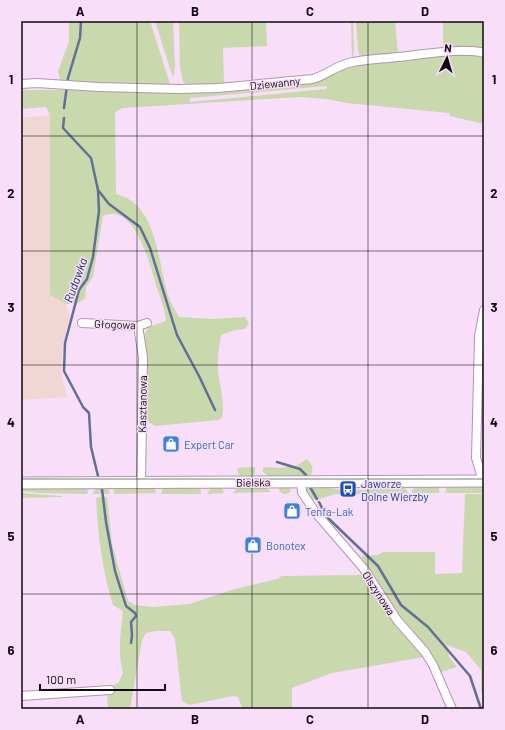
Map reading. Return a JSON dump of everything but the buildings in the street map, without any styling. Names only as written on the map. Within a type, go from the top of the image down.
[{"type":"main road","name":"Bielska","points":[[21,483],[483,481]]},
{"type":"street","name":"Dziewanny","points":[[21,84],[37,83],[74,86],[178,89],[218,88],[313,79],[344,65],[357,62],[471,51],[484,54]]},
{"type":"street","points":[[483,481],[476,458],[479,336],[484,310]]},
{"type":"street","name":"Głogowa","points":[[82,323],[138,326],[147,323]]},
{"type":"street","name":"Kasztanowa","points":[[138,326],[143,357],[140,483]]},
{"type":"street","name":"Olszynowa","points":[[301,482],[302,492],[315,512],[364,569],[397,620],[425,652],[433,665],[452,709]]},
{"type":"street","points":[[21,696],[110,690]]},
{"type":"shaded area","points":[[50,115],[50,295],[66,304],[70,317],[63,344],[61,372],[67,397],[21,400],[21,118]]},
{"type":"green space","points":[[69,21],[150,21],[170,84],[169,86],[85,83],[60,79],[58,72],[69,41]]},
{"type":"green space","points":[[155,21],[173,21],[175,67],[173,78]]},
{"type":"green space","points":[[179,21],[266,21],[267,46],[223,48],[224,85],[190,86],[183,82],[180,67]]},
{"type":"green space","points":[[351,21],[353,21],[354,51],[352,60]]},
{"type":"green space","points":[[356,21],[395,21],[398,54],[362,59],[358,51]]},
{"type":"green space","points":[[443,21],[484,21],[484,51],[445,49],[443,43]]},
{"type":"green space","points":[[471,54],[484,56],[484,124],[450,116],[449,113],[300,97],[123,108],[115,112],[116,194],[130,200],[139,208],[146,218],[156,242],[168,295],[179,317],[213,319],[245,317],[249,323],[245,329],[235,330],[221,335],[218,353],[218,371],[223,400],[222,418],[218,420],[155,426],[147,421],[145,415],[143,337],[149,327],[166,321],[165,312],[150,263],[139,237],[132,226],[124,218],[114,214],[103,216],[93,277],[86,287],[85,298],[77,304],[66,304],[50,295],[50,115],[46,107],[21,109],[21,90],[103,90],[278,84],[358,64],[443,55]],"holes":[[[327,86],[326,89],[190,102],[190,98]]]},
{"type":"green space","points":[[307,459],[313,470],[308,477],[270,477],[263,472],[263,467],[280,468],[296,466]]},
{"type":"green space","points":[[255,467],[255,473],[253,476],[239,475],[237,468]]},
{"type":"green space","points":[[484,485],[484,493],[445,493],[447,486]]},
{"type":"green space","points":[[385,486],[403,487],[408,493],[335,494],[320,499],[311,500],[308,498],[305,488],[325,487],[340,490],[364,490]]},
{"type":"green space","points":[[87,487],[88,494],[21,491],[21,488]]},
{"type":"green space","points":[[97,487],[108,488],[110,494],[92,494]]},
{"type":"green space","points":[[116,487],[154,487],[156,493],[114,494],[114,489]]},
{"type":"green space","points":[[163,487],[200,487],[201,494],[161,494]]},
{"type":"green space","points":[[211,487],[222,488],[224,493],[207,494]]},
{"type":"green space","points":[[238,487],[265,487],[271,492],[233,493]]},
{"type":"green space","points":[[280,487],[289,487],[291,491],[284,494],[279,491]]},
{"type":"green space","points":[[415,487],[439,487],[439,493],[412,493],[412,490]]},
{"type":"green space","points":[[21,493],[62,496],[62,497],[21,498]]},
{"type":"green space","points":[[465,494],[484,494],[484,699],[481,691],[481,670],[466,652],[447,645],[449,657],[457,667],[441,672],[427,651],[400,618],[361,556],[378,555],[383,552],[435,552],[435,574],[462,573]]},
{"type":"green space","points":[[107,497],[112,544],[128,601],[135,605],[153,607],[189,604],[235,589],[277,579],[282,576],[363,575],[395,622],[424,657],[332,673],[292,688],[292,709],[243,709],[238,697],[233,696],[190,705],[182,701],[175,639],[170,631],[156,631],[146,633],[142,640],[130,709],[108,709],[107,693],[111,687],[119,682],[123,673],[120,650],[123,611],[113,605],[103,565],[99,539],[96,498]]},
{"type":"waterway","name":"Rudawka","points":[[64,108],[68,78],[80,38],[81,21]]},
{"type":"waterway","name":"Rudawka","points":[[64,118],[63,128],[91,158],[98,190],[99,211],[93,257],[87,279],[79,290],[65,343],[64,371],[83,407],[89,413],[91,447],[98,476]]},
{"type":"waterway","points":[[98,190],[109,204],[140,227],[150,248],[177,335],[215,410]]},
{"type":"waterway","points":[[277,462],[300,469],[306,475]]},
{"type":"waterway","points":[[310,487],[317,499]]},
{"type":"waterway","name":"Rudawka","points":[[102,489],[106,522],[115,571],[126,606],[135,613],[136,616],[131,622],[131,643]]},
{"type":"waterway","points":[[319,502],[322,508]]},
{"type":"waterway","points":[[328,518],[378,566],[401,605],[428,627],[470,676],[481,709]]},
{"type":"place","name":"Expert Car","points":[[171,444]]},
{"type":"place","name":"Jaworze Dolne Wierzby","points":[[348,489]]},
{"type":"place","name":"Tenfa-Lak","points":[[292,511]]},
{"type":"place","name":"Bonotex","points":[[253,545]]}]
